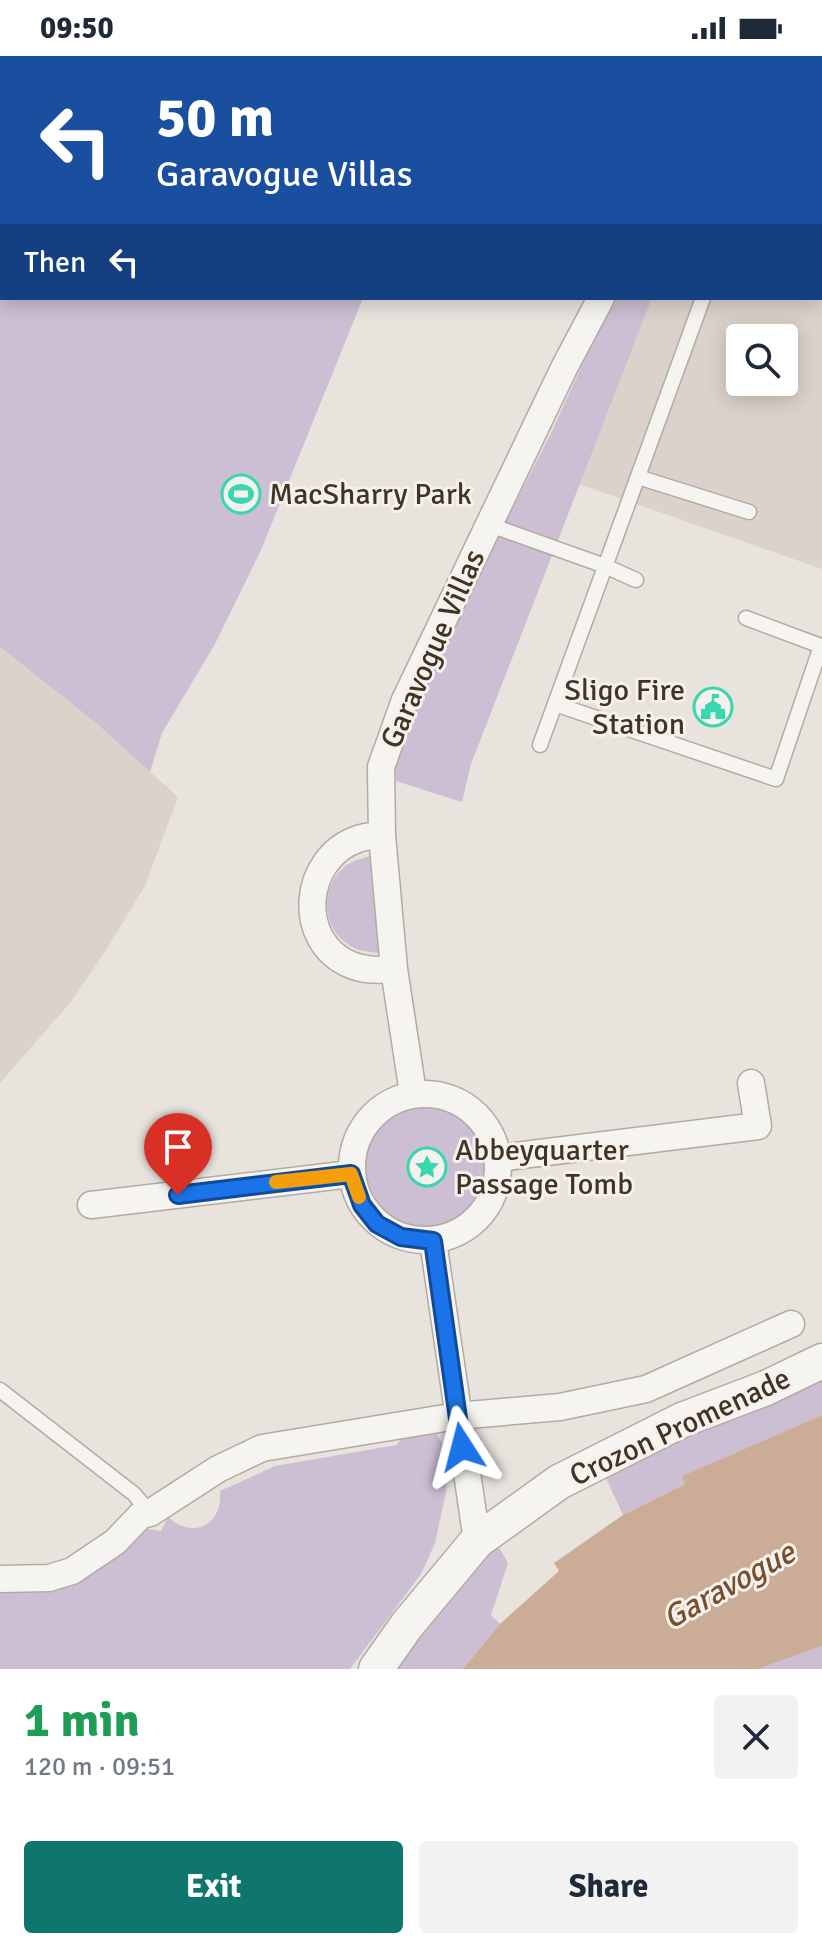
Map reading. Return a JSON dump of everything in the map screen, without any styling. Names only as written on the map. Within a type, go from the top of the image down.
[{"type":"street","name":"Garavogue Villas","points":[[413,1093],[394,969],[382,835],[381,767],[405,700],[564,368],[600,300]]},
{"type":"street","points":[[382,835],[359,838],[339,849],[323,865],[313,886],[311,909],[317,932],[330,951],[349,964],[371,971],[394,969]]},
{"type":"street","points":[[498,1158],[758,1126],[751,1083]]},
{"type":"street","points":[[413,1093],[438,1093],[464,1103],[486,1124],[498,1153],[496,1191],[481,1216],[461,1232],[433,1241],[401,1237],[377,1224],[362,1205],[351,1174],[355,1142],[368,1119],[387,1102],[413,1093]]},
{"type":"street","points":[[91,1205],[351,1174]]},
{"type":"street","points":[[433,1241],[477,1541]]},
{"type":"street","points":[[0,1579],[49,1578],[72,1571],[115,1542],[141,1515],[218,1469],[262,1448],[457,1416],[560,1407],[646,1389],[791,1324]]},
{"type":"street","name":"Crozon Promenade","points":[[376,1669],[407,1625],[477,1541],[559,1482],[682,1420],[766,1388],[822,1361]]},
{"type":"lane","points":[[540,745],[702,300]]},
{"type":"lane","points":[[638,477],[749,512]]},
{"type":"lane","points":[[490,525],[636,580]]},
{"type":"lane","points":[[555,704],[776,779],[821,646],[746,618]]},
{"type":"lane","points":[[0,1390],[155,1509]]},
{"type":"shaded area","points":[[0,300],[362,300],[261,550],[215,644],[162,733],[150,772],[95,722],[0,647]]},
{"type":"shaded area","points":[[612,300],[651,300],[471,764],[462,802],[396,781],[395,764],[406,727],[551,433]]},
{"type":"shaded area","points":[[651,300],[822,300],[822,569],[579,484]]},
{"type":"shaded area","points":[[0,647],[95,722],[178,797],[145,886],[106,950],[71,1002],[0,1083]]},
{"type":"shaded area","points":[[371,856],[379,953],[356,949],[340,938],[333,929],[327,908],[330,887],[342,869]]},
{"type":"shaded area","points":[[425,1105],[448,1110],[468,1123],[481,1143],[486,1166],[481,1189],[468,1209],[448,1222],[425,1227],[402,1222],[382,1209],[369,1189],[364,1166],[369,1143],[382,1123],[402,1110]]},
{"type":"shaded area","points":[[822,1379],[822,1415],[682,1476],[685,1484],[623,1515],[605,1476],[634,1457]]},
{"type":"shaded area","points":[[434,1430],[445,1448],[447,1470],[446,1492],[435,1543],[421,1574],[350,1669],[0,1669],[0,1590],[41,1593],[44,1584],[140,1528],[161,1531],[168,1517],[187,1527],[204,1525],[217,1513],[220,1491],[275,1466],[397,1445],[405,1433]]},
{"type":"shaded area","points":[[497,1544],[508,1563],[491,1615],[500,1624],[463,1669],[395,1669],[437,1607]]},
{"type":"shaded area","points":[[822,1646],[822,1669],[758,1669],[766,1666]]},
{"type":"water","name":"Garavogue","points":[[822,1415],[822,1646],[758,1669],[463,1669],[500,1624],[559,1571],[554,1563],[623,1515],[685,1484],[682,1476]]},
{"type":"slow traffic","points":[[276,1182],[351,1174],[359,1197]]},
{"type":"place","name":"MacSharry Park","points":[[241,494]]},
{"type":"place","name":"Sligo Fire Station","points":[[713,707]]},
{"type":"place","name":"Abbeyquarter Passage Tomb","points":[[427,1167]]},
{"type":"route","points":[[178,1195],[351,1174],[362,1205],[377,1224],[401,1237],[433,1241],[462,1447]]}]
